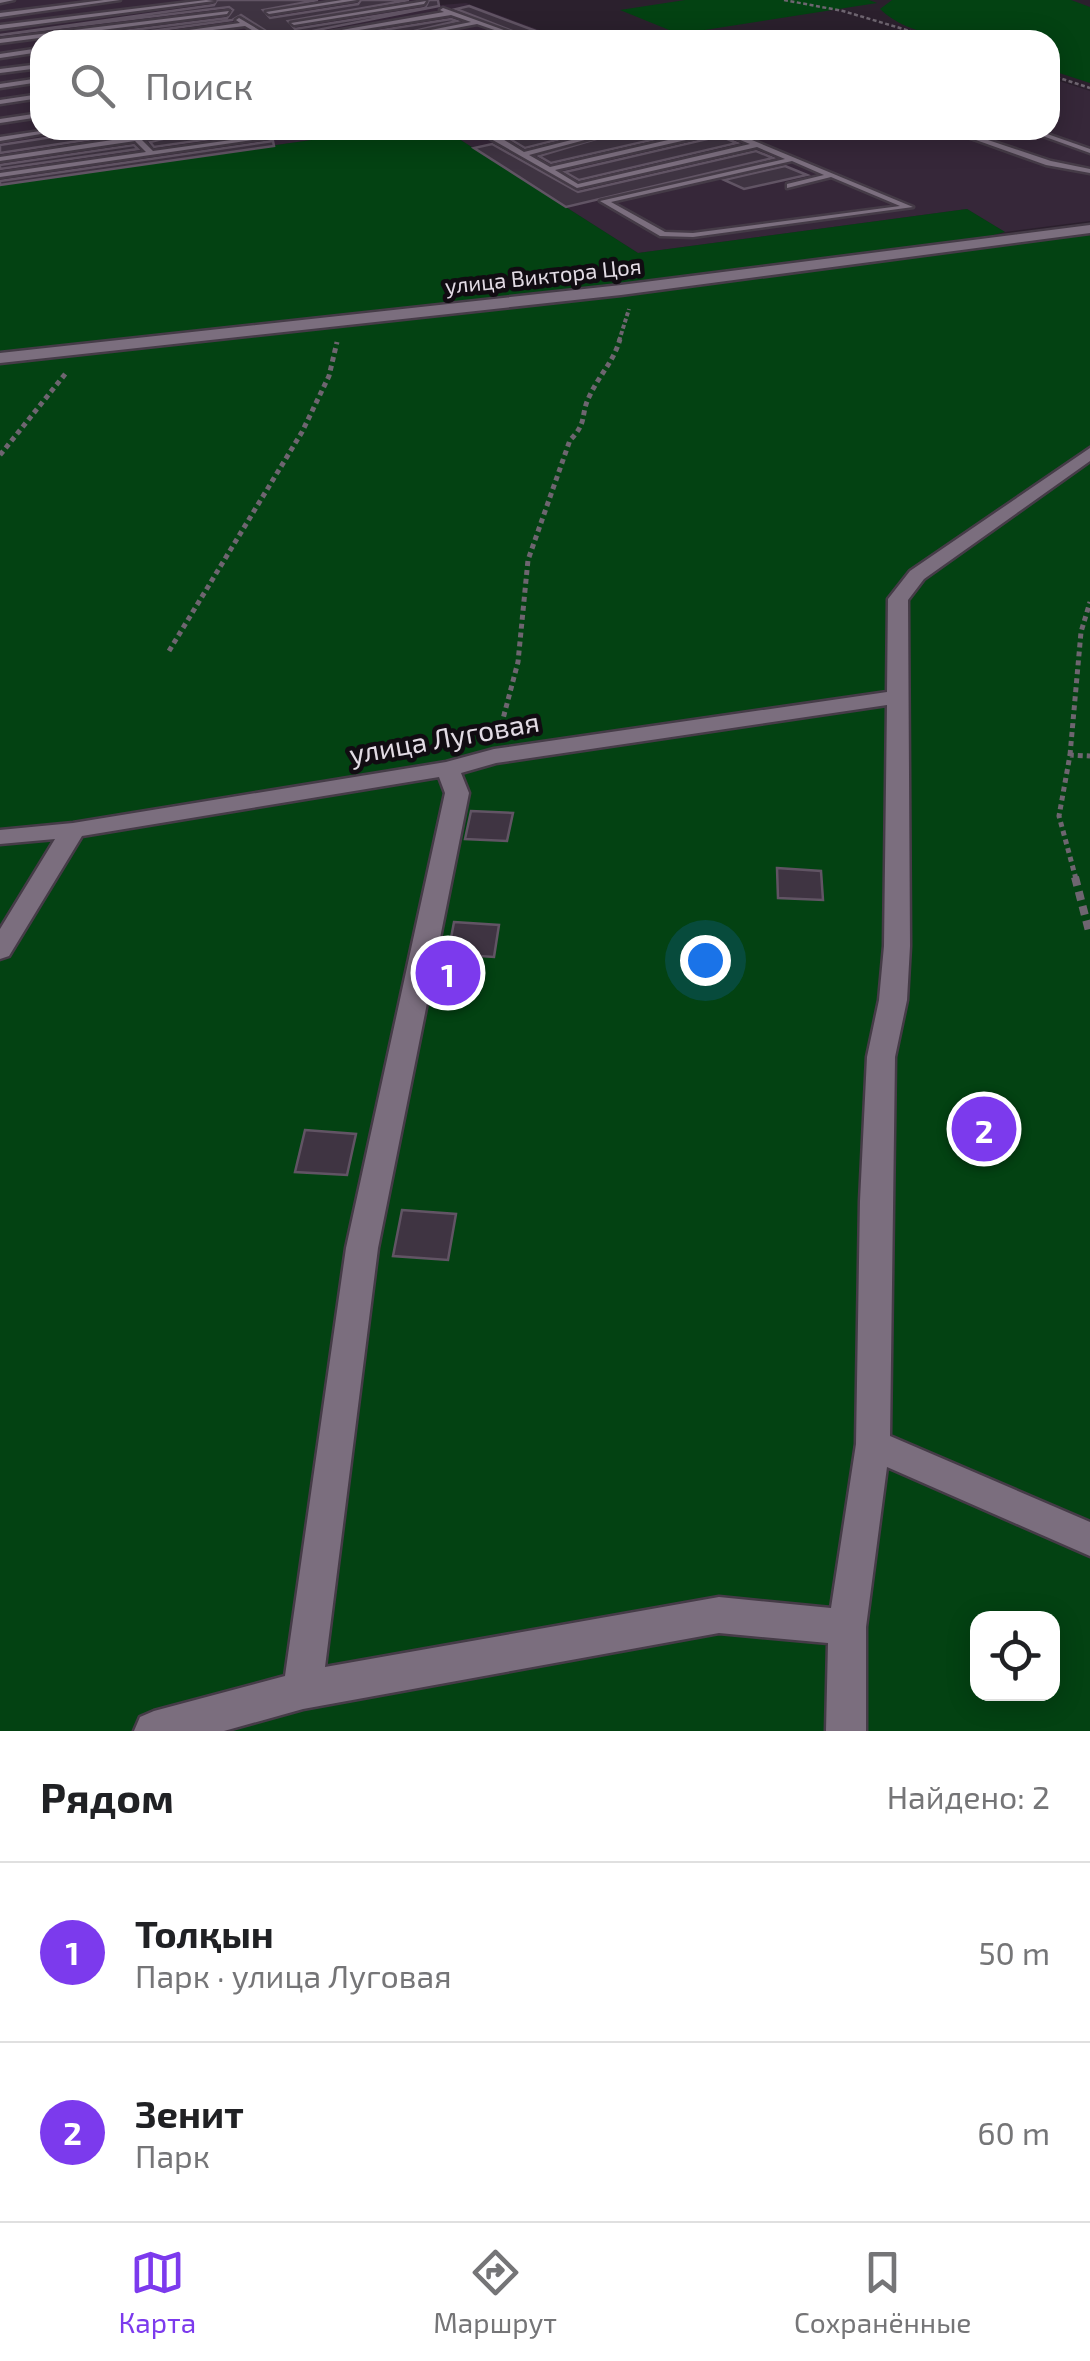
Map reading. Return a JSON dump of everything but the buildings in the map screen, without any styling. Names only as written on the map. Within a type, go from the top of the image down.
[{"type":"street","name":"улица Виктора Цоя","points":[[0,358],[621,290],[1090,229]]},
{"type":"street","points":[[846,1731],[847,1627],[873,1444],[874,1201],[881,1057],[893,1000],[897,946],[898,599],[917,574],[1090,453]]},
{"type":"street","name":"улица Луговая","points":[[0,837],[73,830],[448,769],[494,756],[900,697]]},
{"type":"street","points":[[304,1690],[362,1248],[457,793],[448,769]]},
{"type":"street","points":[[0,950],[73,830]]},
{"type":"street","points":[[873,1444],[1090,1539]]},
{"type":"street","points":[[154,1731],[304,1690],[719,1614],[847,1627]]},
{"type":"lane","points":[[6,0],[36,30]]},
{"type":"lane","points":[[0,15],[117,0]]},
{"type":"lane","points":[[0,27],[210,0],[255,30]]},
{"type":"lane","points":[[269,12],[354,0]]},
{"type":"lane","points":[[294,24],[422,1],[499,30]]},
{"type":"lane","points":[[100,30],[227,12]]},
{"type":"lane","points":[[351,30],[450,13]]},
{"type":"lane","points":[[435,30],[478,22]]},
{"type":"lane","points":[[198,30],[245,24]]},
{"type":"lane","points":[[0,41],[30,39]]},
{"type":"lane","points":[[0,56],[30,52]]},
{"type":"lane","points":[[0,71],[30,67]]},
{"type":"lane","points":[[0,86],[30,82]]},
{"type":"lane","points":[[0,102],[30,98]]},
{"type":"lane","points":[[0,121],[30,116]]},
{"type":"lane","points":[[0,140],[30,135]]},
{"type":"lane","points":[[0,158],[122,140]]},
{"type":"lane","points":[[138,140],[150,152]]},
{"type":"lane","points":[[0,174],[242,140]]},
{"type":"lane","points":[[497,140],[663,234],[693,236],[908,207],[747,140]]},
{"type":"lane","points":[[524,154],[579,140]]},
{"type":"lane","points":[[550,168],[677,140]]},
{"type":"lane","points":[[981,140],[1049,163],[1090,171]]},
{"type":"lane","points":[[1058,140],[1090,151]]},
{"type":"lane","points":[[576,186],[757,144]]},
{"type":"lane","points":[[604,201],[793,159]]},
{"type":"lane","points":[[790,186],[832,175]]},
{"type":"path","points":[[784,0],[905,30]]},
{"type":"path","points":[[1060,78],[1090,88]]},
{"type":"path","points":[[494,756],[518,662],[528,560],[570,440],[584,426],[588,398],[613,362],[630,311],[621,290]]},
{"type":"path","points":[[169,651],[302,432],[330,376],[341,321]]},
{"type":"path","points":[[0,455],[72,366],[76,350]]},
{"type":"path","points":[[1090,602],[1081,632],[1070,755],[1059,816],[1090,935]]},
{"type":"path","points":[[1070,755],[1090,756]]},
{"type":"shaded area","points":[[0,0],[416,0],[428,6],[466,3],[540,30],[30,30],[30,140],[312,140],[0,185]]},
{"type":"shaded area","points":[[1060,81],[1090,91],[1090,221],[1005,232],[967,209],[638,253],[461,140],[1060,140]]},
{"type":"green space","points":[[685,0],[877,3],[705,30],[669,30],[620,10]]},
{"type":"green space","points":[[892,0],[1071,0],[1090,7],[1090,83],[1060,73],[1060,30],[916,30],[880,9]]},
{"type":"green space","points":[[312,140],[461,140],[638,253],[967,209],[1005,232],[971,241],[1090,228],[1090,1731],[0,1731],[0,185]]},
{"type":"place","name":"Толқын","points":[[448,973]]},
{"type":"place","name":"Зенит","points":[[984,1129]]}]
